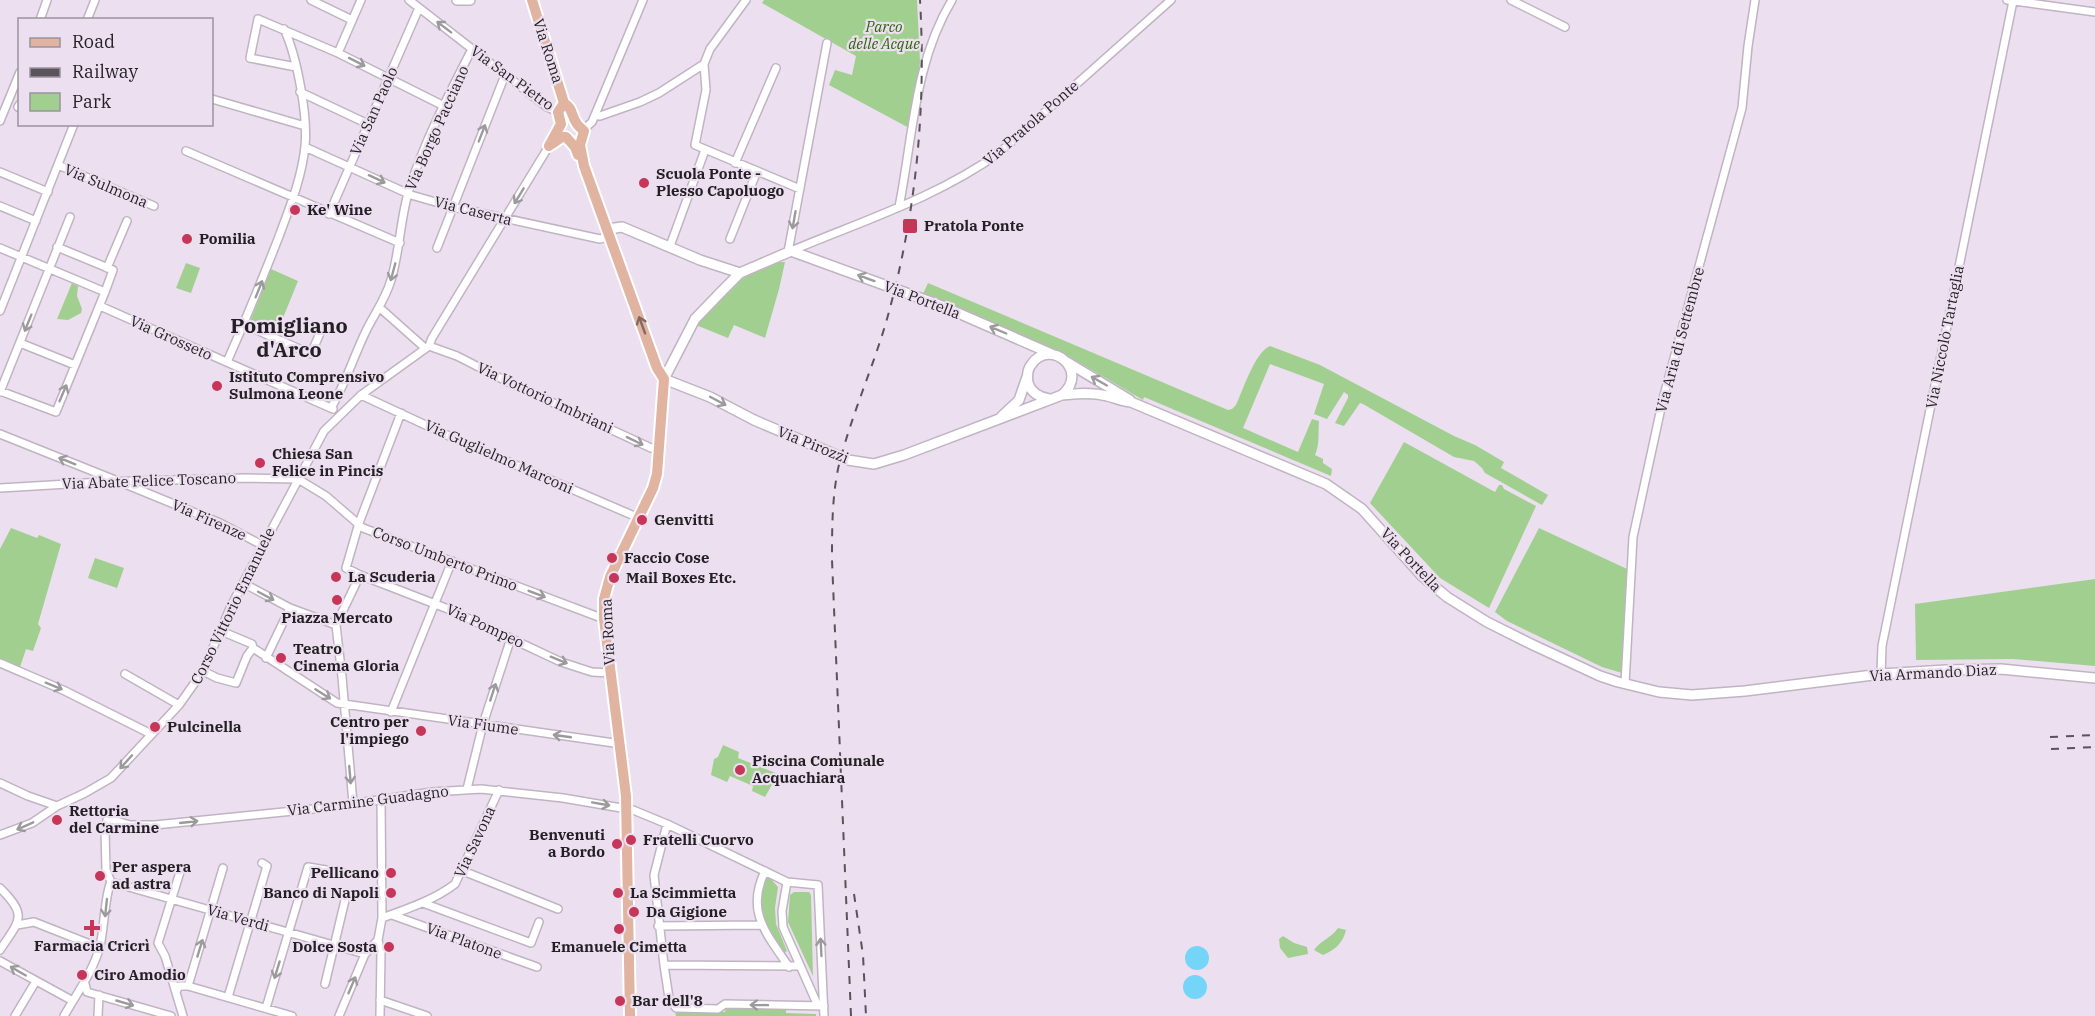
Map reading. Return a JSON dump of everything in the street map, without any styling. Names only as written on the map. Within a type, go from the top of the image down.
[{"type":"main road","points":[[457,0],[470,0]]},
{"type":"main road","name":"Via Roma","points":[[532,0],[561,107]]},
{"type":"main road","points":[[549,146],[561,124],[561,107],[570,107],[576,124],[584,134],[580,145],[584,166]]},
{"type":"main road","points":[[549,146],[566,137],[575,147],[584,166]]},
{"type":"main road","name":"Via Roma","points":[[584,166],[657,368],[664,379],[660,460],[653,488],[610,577],[604,599],[604,619],[621,744],[626,809],[630,1016]]},
{"type":"main road","points":[[608,229],[622,227],[740,273]]},
{"type":"main road","name":"Via Portella","points":[[789,251],[921,298],[1052,354],[1127,397],[1131,402]]},
{"type":"main road","name":"Via Pratola Ponte","points":[[664,379],[695,319],[740,273],[789,251]]},
{"type":"main road","points":[[1000,418],[1019,399],[1034,361],[1039,357],[1052,354]]},
{"type":"main road","points":[[1062,395],[1068,390],[1072,376],[1066,362]]},
{"type":"main road","points":[[1027,374],[1030,388],[1035,394],[1049,399]]},
{"type":"main road","name":"Via Pirozzi","points":[[664,379],[710,397],[754,420],[848,460],[867,464],[904,455],[1000,418]]},
{"type":"main road","name":"Via Portella","points":[[1000,418],[1011,416],[1062,395],[1090,393],[1131,402],[1326,484],[1362,509],[1422,576],[1465,609],[1531,644],[1600,676],[1659,692],[1692,695],[1772,688]]},
{"type":"main road","name":"Via Armando Diaz","points":[[1772,688],[1881,674],[2001,669],[2095,678]]},
{"type":"street","points":[[41,18],[48,0]]},
{"type":"street","points":[[88,18],[95,0]]},
{"type":"street","points":[[311,0],[352,20]]},
{"type":"street","points":[[338,53],[362,0]]},
{"type":"street","name":"Via San Pietro","points":[[409,0],[547,107],[561,107]]},
{"type":"street","points":[[583,130],[592,122],[643,0]]},
{"type":"street","points":[[746,0],[710,49],[704,64],[706,90],[695,145],[800,189]]},
{"type":"street","points":[[899,207],[920,81],[929,48],[952,0]]},
{"type":"street","name":"Via Pratola Ponte","points":[[789,251],[899,207],[970,174],[999,153],[1172,0]]},
{"type":"street","points":[[1511,0],[1565,27]]},
{"type":"street","name":"Via Aria di Settembre","points":[[1625,684],[1633,537],[1663,399],[1742,108],[1755,0]]},
{"type":"street","points":[[2010,0],[2095,12]]},
{"type":"street","name":"Via Niccolò Tartaglia","points":[[1881,674],[1885,634],[2010,0]]},
{"type":"street","name":"Via San Paolo","points":[[329,214],[419,8]]},
{"type":"street","points":[[296,67],[250,58],[258,19],[338,53],[444,106]]},
{"type":"street","points":[[227,362],[294,198],[305,147],[305,126],[296,67],[285,29]]},
{"type":"street","points":[[789,251],[827,43]]},
{"type":"street","name":"Via Borgo Pacciano","points":[[331,408],[367,328],[380,308],[390,284],[408,194],[416,168],[472,49]]},
{"type":"street","points":[[595,115],[600,116],[640,102],[659,93],[704,64]]},
{"type":"street","points":[[735,163],[776,68]]},
{"type":"street","points":[[437,249],[505,75]]},
{"type":"street","points":[[0,121],[16,88]]},
{"type":"street","points":[[300,92],[368,124]]},
{"type":"street","points":[[213,99],[305,126]]},
{"type":"street","points":[[0,311],[73,126]]},
{"type":"street","name":"Corso Vittorio Emanuele","points":[[0,835],[32,823],[57,806],[111,778],[179,705],[203,671],[262,545],[324,431],[361,395],[427,347],[549,146]]},
{"type":"street","name":"Via Caserta","points":[[305,147],[408,194],[453,207],[600,239],[604,238],[608,229]]},
{"type":"street","points":[[670,246],[705,150]]},
{"type":"street","points":[[186,151],[400,243]]},
{"type":"street","name":"Via Sulmona","points":[[58,165],[154,206]]},
{"type":"street","points":[[730,239],[757,171]]},
{"type":"street","name":"Via Sulmona","points":[[0,172],[48,192]]},
{"type":"street","points":[[0,206],[36,221]]},
{"type":"street","points":[[0,391],[70,217]]},
{"type":"street","name":"Via Sulmona","points":[[0,391],[56,412],[100,306],[113,270],[107,268],[127,221]]},
{"type":"street","points":[[57,247],[107,268]]},
{"type":"street","points":[[0,248],[105,291]]},
{"type":"street","name":"Via Grosseto","points":[[100,306],[342,414]]},
{"type":"street","points":[[380,308],[427,347]]},
{"type":"street","points":[[243,324],[311,354],[323,326]]},
{"type":"street","points":[[20,343],[75,365]]},
{"type":"street","name":"Via Vottorio Imbriani","points":[[427,347],[457,356],[651,448],[660,449]]},
{"type":"street","name":"Via Guglielmo Marconi","points":[[361,395],[639,518]]},
{"type":"street","points":[[352,803],[345,705],[336,625],[360,575],[346,568],[346,565],[359,523],[401,414]]},
{"type":"street","name":"Via Firenze","points":[[0,434],[220,523],[262,545]]},
{"type":"street","name":"Via Abate Felice Toscano","points":[[0,488],[244,478],[298,479]]},
{"type":"street","name":"Corso Umberto Primo","points":[[298,479],[326,496],[363,528],[604,619]]},
{"type":"street","points":[[391,712],[452,561]]},
{"type":"street","name":"Via Pompeo","points":[[360,575],[435,603],[561,662],[592,672],[610,673]]},
{"type":"street","points":[[243,583],[290,608],[336,625]]},
{"type":"street","points":[[266,658],[290,608]]},
{"type":"street","name":"Via Fiume","points":[[221,631],[252,644],[253,648],[266,658],[337,703],[621,744]]},
{"type":"street","points":[[467,789],[483,724],[512,638]]},
{"type":"street","points":[[203,671],[217,678],[236,682],[253,648]]},
{"type":"street","points":[[0,663],[74,695],[151,734]]},
{"type":"street","points":[[125,674],[179,705]]},
{"type":"street","points":[[0,783],[57,806]]},
{"type":"street","name":"Via Carmine Guadagno","points":[[111,882],[106,870],[105,830],[105,824],[110,819],[130,825],[155,825],[323,808],[467,789],[499,790],[563,798],[626,809],[667,824],[786,882]]},
{"type":"street","name":"Via Savona","points":[[382,918],[423,903],[455,884],[499,790]]},
{"type":"street","points":[[380,1016],[381,953],[378,940],[382,918],[381,800]]},
{"type":"street","points":[[667,824],[654,876],[658,926],[669,998],[676,1008],[718,1009],[725,1004],[821,1006]]},
{"type":"street","points":[[228,997],[267,866],[262,863]]},
{"type":"street","points":[[266,1008],[308,867],[350,874]]},
{"type":"street","points":[[188,986],[224,868]]},
{"type":"street","points":[[763,870],[757,892],[761,926],[789,967]]},
{"type":"street","points":[[463,871],[558,909]]},
{"type":"street","points":[[180,872],[158,943],[165,956],[183,1016]]},
{"type":"street","points":[[64,1016],[85,984],[100,948],[111,882]]},
{"type":"street","name":"Via Verdi","points":[[111,882],[365,954]]},
{"type":"street","points":[[821,1006],[818,885],[786,882],[782,911],[783,927],[824,1016]]},
{"type":"street","points":[[0,888],[15,902],[19,916],[17,925],[0,950]]},
{"type":"street","points":[[325,984],[346,896]]},
{"type":"street","points":[[423,903],[531,943],[539,922]]},
{"type":"street","name":"Via Platone","points":[[392,915],[537,967]]},
{"type":"street","points":[[17,925],[34,922],[100,948]]},
{"type":"street","points":[[658,926],[761,926]]},
{"type":"street","points":[[339,1016],[365,954],[378,940]]},
{"type":"street","points":[[0,961],[73,1001]]},
{"type":"street","points":[[664,965],[800,966]]},
{"type":"street","points":[[15,1016],[36,981]]},
{"type":"street","points":[[85,984],[87,992],[147,1012],[171,1016]]},
{"type":"street","points":[[176,992],[179,986],[188,986],[292,1016]]},
{"type":"street","points":[[98,1016],[99,995]]},
{"type":"street","points":[[380,1000],[427,1016]]},
{"type":"green space","name":"Parco delle Acque","points":[[764,0],[917,0],[920,62],[911,129],[829,85],[835,70],[852,75],[856,56],[762,3]]},
{"type":"green space","points":[[785,262],[765,338],[734,325],[728,338],[696,325],[735,284],[747,275],[772,263]]},
{"type":"green space","points":[[186,263],[200,268],[191,293],[176,288]]},
{"type":"green space","points":[[271,269],[298,281],[276,335],[249,324]]},
{"type":"green space","points":[[72,283],[78,286],[77,296],[82,309],[81,313],[68,320],[57,319]]},
{"type":"green space","points":[[928,283],[1228,410],[1236,405],[1254,363],[1270,346],[1320,365],[1475,445],[1504,462],[1501,468],[1548,495],[1542,505],[1485,473],[1474,461],[1454,457],[1363,404],[1360,403],[1344,426],[1335,423],[1348,398],[1344,392],[1327,419],[1314,414],[1324,384],[1270,364],[1243,428],[1298,452],[1312,419],[1319,421],[1315,455],[1323,459],[1323,463],[1332,469],[1331,476],[1144,397],[1143,400],[1070,357],[923,294]]},
{"type":"green space","points":[[1404,442],[1495,492],[1499,485],[1502,485],[1504,489],[1536,506],[1489,608],[1440,578],[1370,503]]},
{"type":"green space","points":[[11,528],[37,538],[39,535],[61,544],[38,624],[41,628],[33,651],[26,649],[19,670],[0,661],[0,549]]},
{"type":"green space","points":[[1539,528],[1627,569],[1622,673],[1602,667],[1507,621],[1495,612]]},
{"type":"green space","points":[[95,558],[124,568],[117,588],[88,578]]},
{"type":"green space","points":[[2095,579],[2095,666],[2013,659],[1916,660],[1915,604]]},
{"type":"green space","name":"Piscina Comunale Acquachiara","points":[[723,745],[739,752],[738,758],[778,774],[765,797],[752,791],[753,786],[730,776],[727,782],[711,775],[714,759],[718,757]]},
{"type":"green space","points":[[766,876],[778,887],[775,908],[776,924],[787,951],[782,954],[763,923],[759,890]]},
{"type":"green space","points":[[794,892],[809,892],[811,895],[813,976],[788,922],[790,895]]},
{"type":"green space","points":[[1338,928],[1346,930],[1338,946],[1323,955],[1314,950],[1319,944]]},
{"type":"green space","points":[[1283,936],[1307,947],[1308,954],[1288,958],[1280,948],[1279,939]]},
{"type":"green space","points":[[726,1007],[786,1008],[786,1013],[816,1014],[816,1016],[676,1016],[675,1011],[725,1012]]},
{"type":"water","points":[[1197,946],[1202,947],[1208,953],[1208,963],[1202,969],[1197,970],[1192,969],[1186,963],[1185,958],[1186,953],[1192,947]]},
{"type":"water","points":[[1195,975],[1204,978],[1207,987],[1204,996],[1195,999],[1186,996],[1183,987],[1186,978]]},
{"type":"railway","points":[[851,1016],[832,560],[833,503],[843,449],[890,308],[907,232],[920,117],[922,78],[920,0]]},
{"type":"railway","points":[[2050,737],[2095,735]]},
{"type":"railway","points":[[2051,749],[2095,747]]},
{"type":"railway","points":[[854,894],[863,955],[866,1016]]},
{"type":"place","name":"Scuola Ponte - Plesso Capoluogo","points":[[644,183]]},
{"type":"place","name":"Ke' Wine","points":[[295,210]]},
{"type":"place","name":"Pratola Ponte","points":[[910,226]]},
{"type":"place","name":"Pomilia","points":[[187,239]]},
{"type":"place","name":"Istituto Comprensivo Sulmona Leone","points":[[217,386]]},
{"type":"place","name":"Chiesa San Felice in Pincis","points":[[260,463]]},
{"type":"place","name":"Genvitti","points":[[642,520]]},
{"type":"place","name":"Faccio Cose","points":[[612,558]]},
{"type":"place","name":"La Scuderia","points":[[336,577]]},
{"type":"place","name":"Mail Boxes Etc.","points":[[614,578]]},
{"type":"place","name":"Piazza Mercato","points":[[337,600]]},
{"type":"place","name":"Teatro Cinema Gloria","points":[[281,658]]},
{"type":"place","name":"Pulcinella","points":[[155,727]]},
{"type":"place","name":"Centro per l'impiego","points":[[421,731]]},
{"type":"place","name":"Piscina Comunale Acquachiara","points":[[740,770]]},
{"type":"place","name":"Rettoria del Carmine","points":[[57,820]]},
{"type":"place","name":"Fratelli Cuorvo","points":[[631,840]]},
{"type":"place","name":"Benvenuti a Bordo","points":[[617,844]]},
{"type":"place","name":"Pellicano","points":[[391,873]]},
{"type":"place","name":"Per aspera ad astra","points":[[100,876]]},
{"type":"place","name":"Banco di Napoli","points":[[391,893]]},
{"type":"place","name":"La Scimmietta","points":[[618,893]]},
{"type":"place","name":"Da Gigione","points":[[634,912]]},
{"type":"place","name":"Farmacia Cricrì","points":[[92,928]]},
{"type":"place","name":"Emanuele Cimetta","points":[[619,929]]},
{"type":"place","name":"Dolce Sosta","points":[[389,947]]},
{"type":"place","name":"Ciro Amodio","points":[[82,975]]},
{"type":"place","name":"Bar dell'8","points":[[620,1001]]},
{"type":"district","name":"Pomigliano d'Arco","points":[[289,338]]}]
